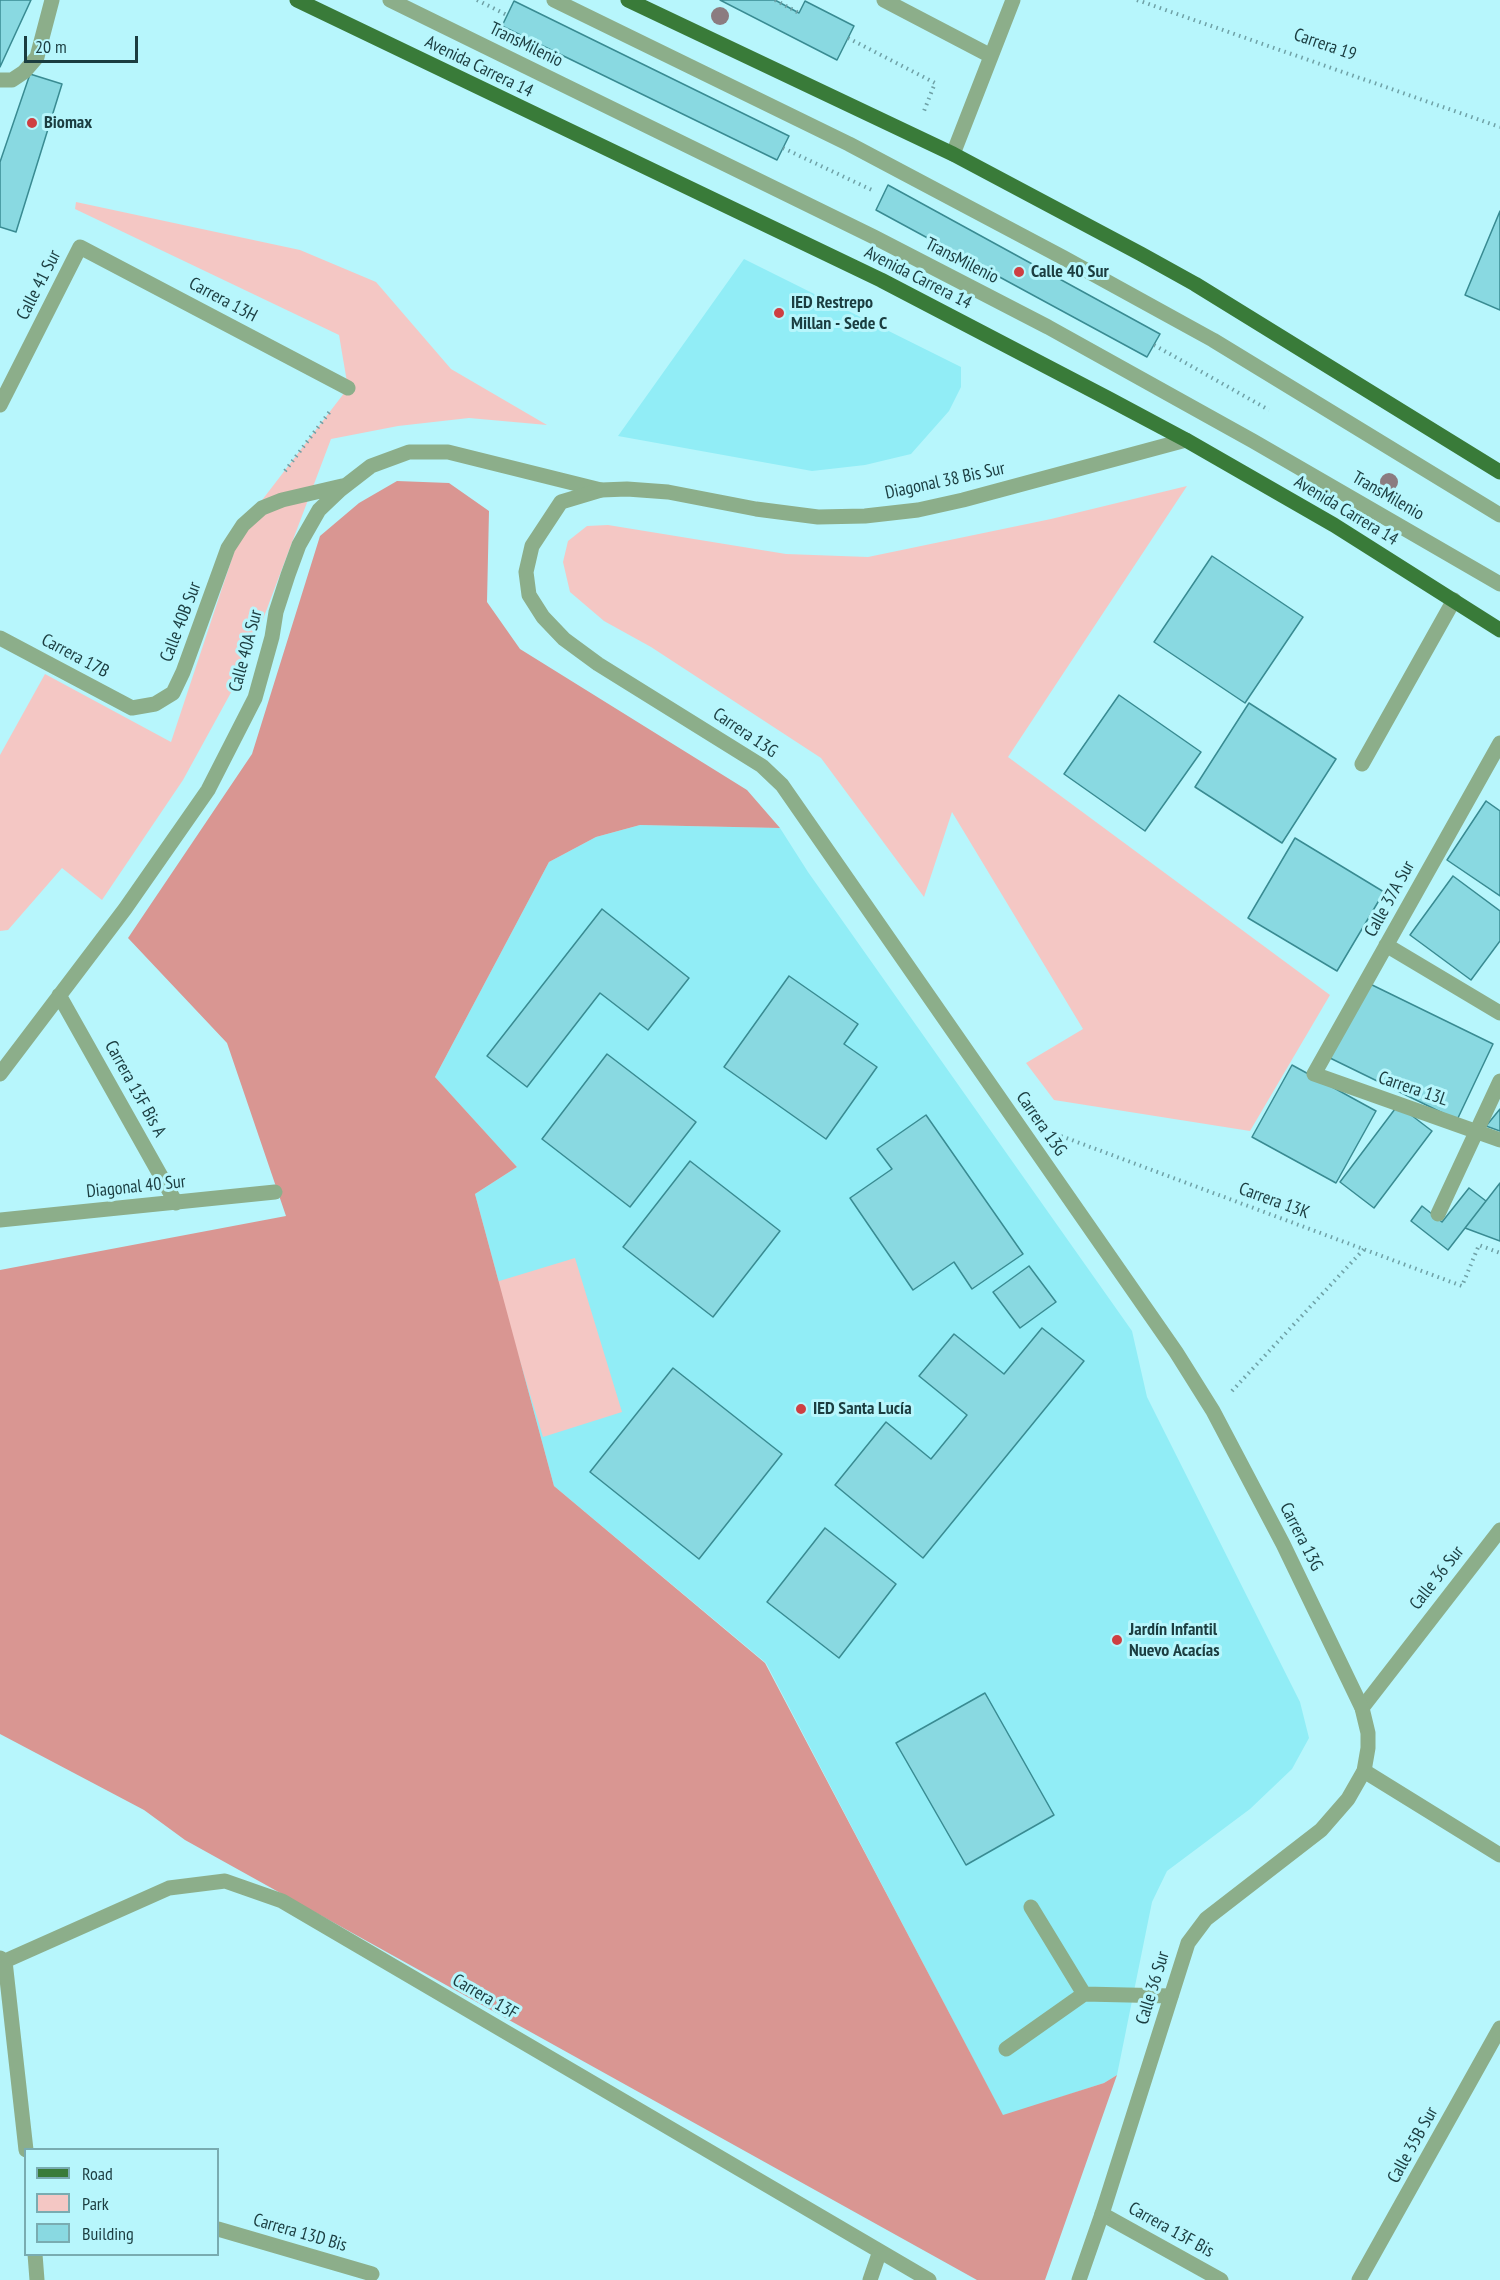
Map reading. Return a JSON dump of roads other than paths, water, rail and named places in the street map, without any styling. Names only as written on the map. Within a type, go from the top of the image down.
[{"type":"main road","name":"Avenida Carrera 14","points":[[297,0],[881,280],[1186,440],[1334,525],[1500,630]]},
{"type":"main road","points":[[628,0],[953,154],[1195,284],[1500,472]]},
{"type":"street","points":[[0,80],[12,80],[24,72],[36,57],[52,0]]},
{"type":"street","name":"TransMilenio","points":[[390,0],[874,237],[1048,327],[1253,441],[1500,584]]},
{"type":"street","points":[[554,0],[849,144],[1064,258],[1214,340],[1500,515]]},
{"type":"street","points":[[884,0],[991,56]]},
{"type":"street","points":[[953,154],[1013,0]]},
{"type":"street","name":"Carrera 13H","points":[[80,247],[348,388]]},
{"type":"street","name":"Calle 41 Sur","points":[[0,405],[80,247]]},
{"type":"street","name":"Diagonal 38 Bis Sur","points":[[601,490],[668,492],[756,509],[818,517],[865,516],[918,510],[963,500],[1186,440]]},
{"type":"street","name":"Calle 40A Sur","points":[[0,1074],[125,909],[208,790],[255,698],[272,637],[276,612],[299,545],[319,510],[371,466],[409,452],[448,452],[601,490]]},
{"type":"street","name":"Calle 40B Sur","points":[[132,708],[155,704],[173,693],[183,672],[228,548],[243,525],[262,508],[282,500],[343,486],[371,466]]},
{"type":"street","name":"Carrera 13G","points":[[601,490],[561,502],[532,546],[526,572],[527,580],[530,595],[543,617],[564,639],[598,664],[762,765],[782,785],[1136,1292],[1213,1411],[1283,1544],[1362,1708],[1368,1734],[1364,1771]]},
{"type":"street","points":[[1362,764],[1454,600]]},
{"type":"street","name":"Carrera 17B","points":[[0,638],[132,708]]},
{"type":"street","name":"Calle 37A Sur","points":[[1314,1074],[1500,743]]},
{"type":"street","points":[[1386,945],[1500,1013]]},
{"type":"street","name":"Carrera 13F Bis A","points":[[59,994],[176,1203]]},
{"type":"street","name":"Carrera 13L","points":[[1314,1074],[1500,1140]]},
{"type":"street","points":[[1438,1214],[1500,1081]]},
{"type":"street","name":"Diagonal 40 Sur","points":[[0,1220],[275,1192]]},
{"type":"street","name":"Calle 36 Sur","points":[[1362,1708],[1500,1530]]},
{"type":"street","points":[[1364,1771],[1500,1855]]},
{"type":"street","name":"Calle 36 Sur","points":[[1079,2280],[1188,1943],[1206,1919],[1321,1830],[1348,1798],[1364,1771]]},
{"type":"street","name":"Carrera 13F","points":[[2,1959],[169,1888],[225,1881],[282,1900],[929,2280]]},
{"type":"street","points":[[1031,1907],[1084,1994]]},
{"type":"street","points":[[2,1959],[26,2148]]},
{"type":"street","points":[[1006,2049],[1084,1994],[1172,1996]]},
{"type":"street","name":"Calle 35B Sur","points":[[1359,2280],[1500,2028]]},
{"type":"street","name":"Carrera 13F Bis","points":[[1102,2214],[1221,2280]]},
{"type":"street","name":"Carrera 13D Bis","points":[[219,2229],[372,2274]]},
{"type":"street","points":[[870,2280],[880,2251]]},
{"type":"street","points":[[35,2256],[37,2280]]},
{"type":"place","name":"Biomax","points":[[32,123]]},
{"type":"place","name":"Calle 40 Sur","points":[[1019,272]]},
{"type":"place","name":"IED Restrepo Millan - Sede C","points":[[779,313]]},
{"type":"place","name":"IED Santa Lucía","points":[[801,1409]]},
{"type":"place","name":"Jardín Infantil Nuevo Acacías","points":[[1117,1640]]}]
